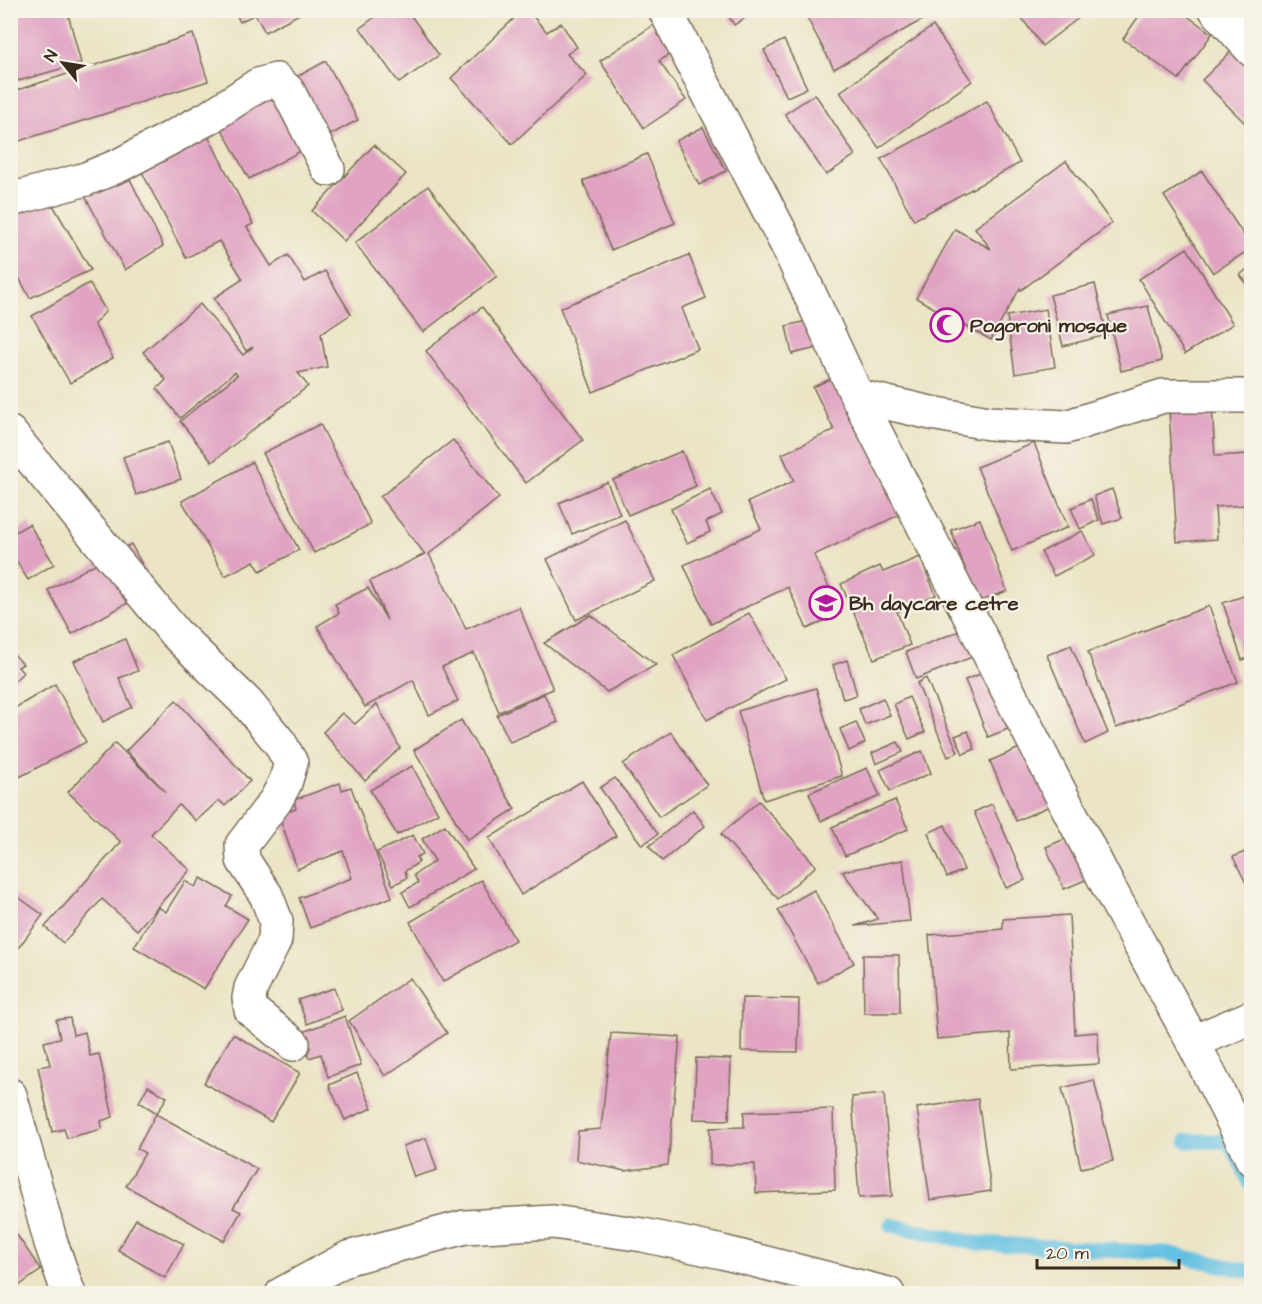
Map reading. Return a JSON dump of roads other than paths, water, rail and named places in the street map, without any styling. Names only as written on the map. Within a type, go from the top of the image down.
[{"type":"street","points":[[665,10],[787,245],[857,396],[1108,886],[1193,1042],[1251,1159]]},
{"type":"street","points":[[1216,10],[1251,50]]},
{"type":"street","points":[[10,200],[86,179],[120,165],[208,118],[258,85],[276,80],[288,91],[328,169]]},
{"type":"street","points":[[857,396],[930,413],[989,423],[1066,427],[1163,396],[1251,396]]},
{"type":"street","points":[[10,433],[175,633],[247,703],[280,743],[291,764],[276,800],[242,845],[243,860],[266,894],[276,921],[275,940],[251,988],[249,998],[251,1010],[293,1044]]},
{"type":"street","points":[[1193,1042],[1251,1017]]},
{"type":"street","points":[[10,1095],[51,1243],[69,1293]]},
{"type":"street","points":[[282,1293],[358,1255],[465,1227],[553,1222],[644,1235],[888,1293]]},
{"type":"waterway","points":[[1187,1141],[1229,1141],[1252,1186]]},
{"type":"waterway","points":[[891,1225],[975,1243],[1167,1253],[1252,1272]]},
{"type":"place","name":"Pogoroni mosque","points":[[947,325]]},
{"type":"place","name":"Bh daycare cetre","points":[[826,603]]}]
